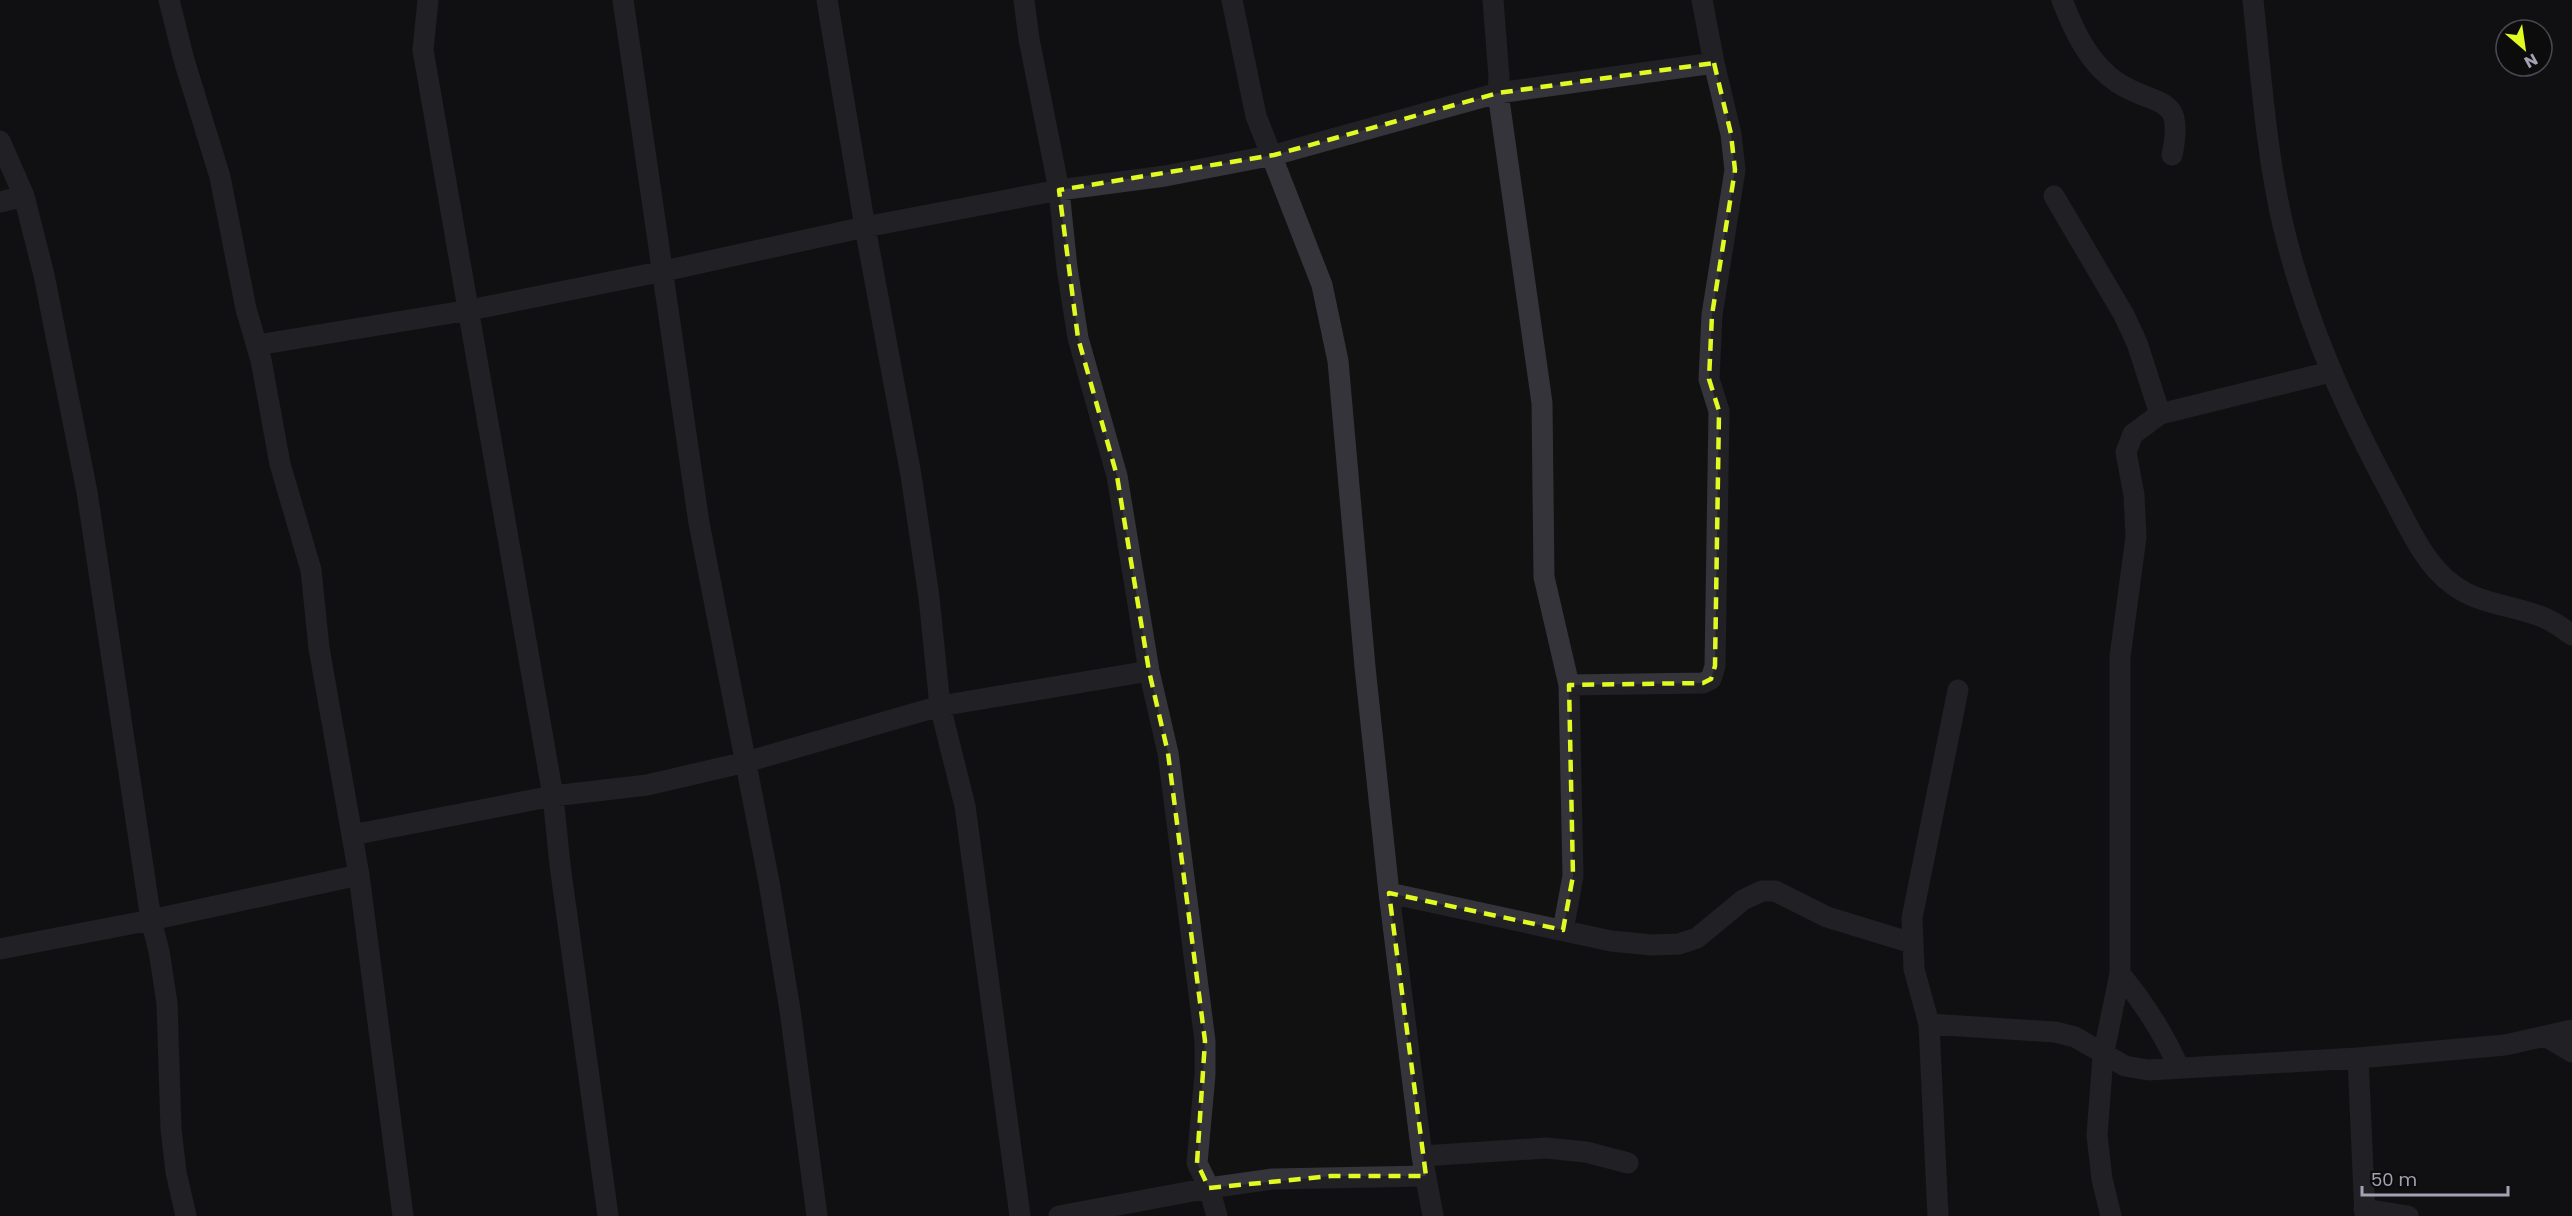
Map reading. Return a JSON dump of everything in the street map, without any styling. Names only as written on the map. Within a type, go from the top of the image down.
[{"type":"street","points":[[169,0],[184,60],[220,177],[246,309],[257,345],[280,464],[311,570],[318,648],[359,875],[403,1216]]},
{"type":"street","points":[[428,0],[423,50],[554,796],[560,865],[608,1216]]},
{"type":"street","points":[[623,0],[699,523],[746,762],[790,1010],[818,1216]]},
{"type":"street","points":[[827,0],[865,227],[911,475],[929,597],[940,706],[965,806],[1020,1216]]},
{"type":"street","points":[[1024,0],[1029,39],[1059,190],[1067,268],[1078,338],[1117,476],[1149,671],[1168,753],[1205,1041],[1205,1075],[1197,1163],[1209,1188],[1217,1216]]},
{"type":"street","points":[[1232,0],[1256,116],[1274,155],[1322,285],[1338,361],[1365,667],[1389,893],[1424,1166],[1433,1216]]},
{"type":"street","points":[[1493,0],[1498,93],[1542,403],[1544,577],[1569,685],[1573,876],[1563,930]]},
{"type":"street","points":[[1569,685],[1703,683],[1712,679],[1715,666],[1719,411],[1709,379],[1712,315],[1735,170],[1731,134],[1702,0]]},
{"type":"street","points":[[2062,0],[2076,35],[2092,58],[2118,83],[2163,103],[2174,116],[2176,132],[2172,155]]},
{"type":"street","points":[[2253,0],[2269,148],[2283,225],[2330,372],[2358,433],[2435,567],[2450,583],[2467,594],[2548,620],[2572,635]]},
{"type":"street","points":[[257,345],[470,310],[865,227],[1059,190],[1165,176],[1274,155],[1498,93],[1580,84],[1714,63]]},
{"type":"street","points":[[0,141],[24,196],[44,275],[87,492],[151,920],[159,951],[167,1004],[171,1128],[176,1172],[186,1216]]},
{"type":"street","points":[[0,202],[24,196]]},
{"type":"street","points":[[2054,196],[2124,315],[2137,343],[2160,414]]},
{"type":"street","points":[[2111,1216],[2102,1179],[2097,1135],[2103,1056],[2120,974],[2120,657],[2136,537],[2134,495],[2126,452],[2133,434],[2160,414],[2330,372]]},
{"type":"street","points":[[352,836],[554,796],[647,785],[746,762],[940,706],[1149,671]]},
{"type":"street","points":[[1938,1216],[1929,1024],[1914,969],[1912,918],[1958,690]]},
{"type":"street","points":[[0,949],[151,920],[359,875]]},
{"type":"street","points":[[1389,893],[1611,941],[1652,945],[1679,944],[1697,938],[1743,900],[1762,891],[1775,891],[1827,917],[1912,943]]},
{"type":"street","points":[[2120,974],[2145,1004],[2163,1032],[2179,1068]]},
{"type":"street","points":[[1929,1024],[2055,1032],[2074,1036],[2103,1056],[2125,1066],[2148,1070],[2358,1058],[2505,1045],[2572,1030]]},
{"type":"street","points":[[2547,1037],[2572,1052]]},
{"type":"street","points":[[2358,1058],[2365,1212],[2408,1216]]},
{"type":"street","points":[[1059,1216],[1209,1188],[1424,1166],[1546,1148],[1586,1152],[1628,1163]]},
{"type":"highlighted area","points":[[1714,63],[1731,134],[1735,170],[1712,315],[1709,379],[1719,411],[1715,666],[1711,679],[1703,683],[1569,685],[1573,876],[1563,930],[1389,893],[1426,1176],[1331,1176],[1209,1188],[1197,1163],[1205,1041],[1168,753],[1149,671],[1117,476],[1078,338],[1059,190],[1274,155],[1498,93]]}]
